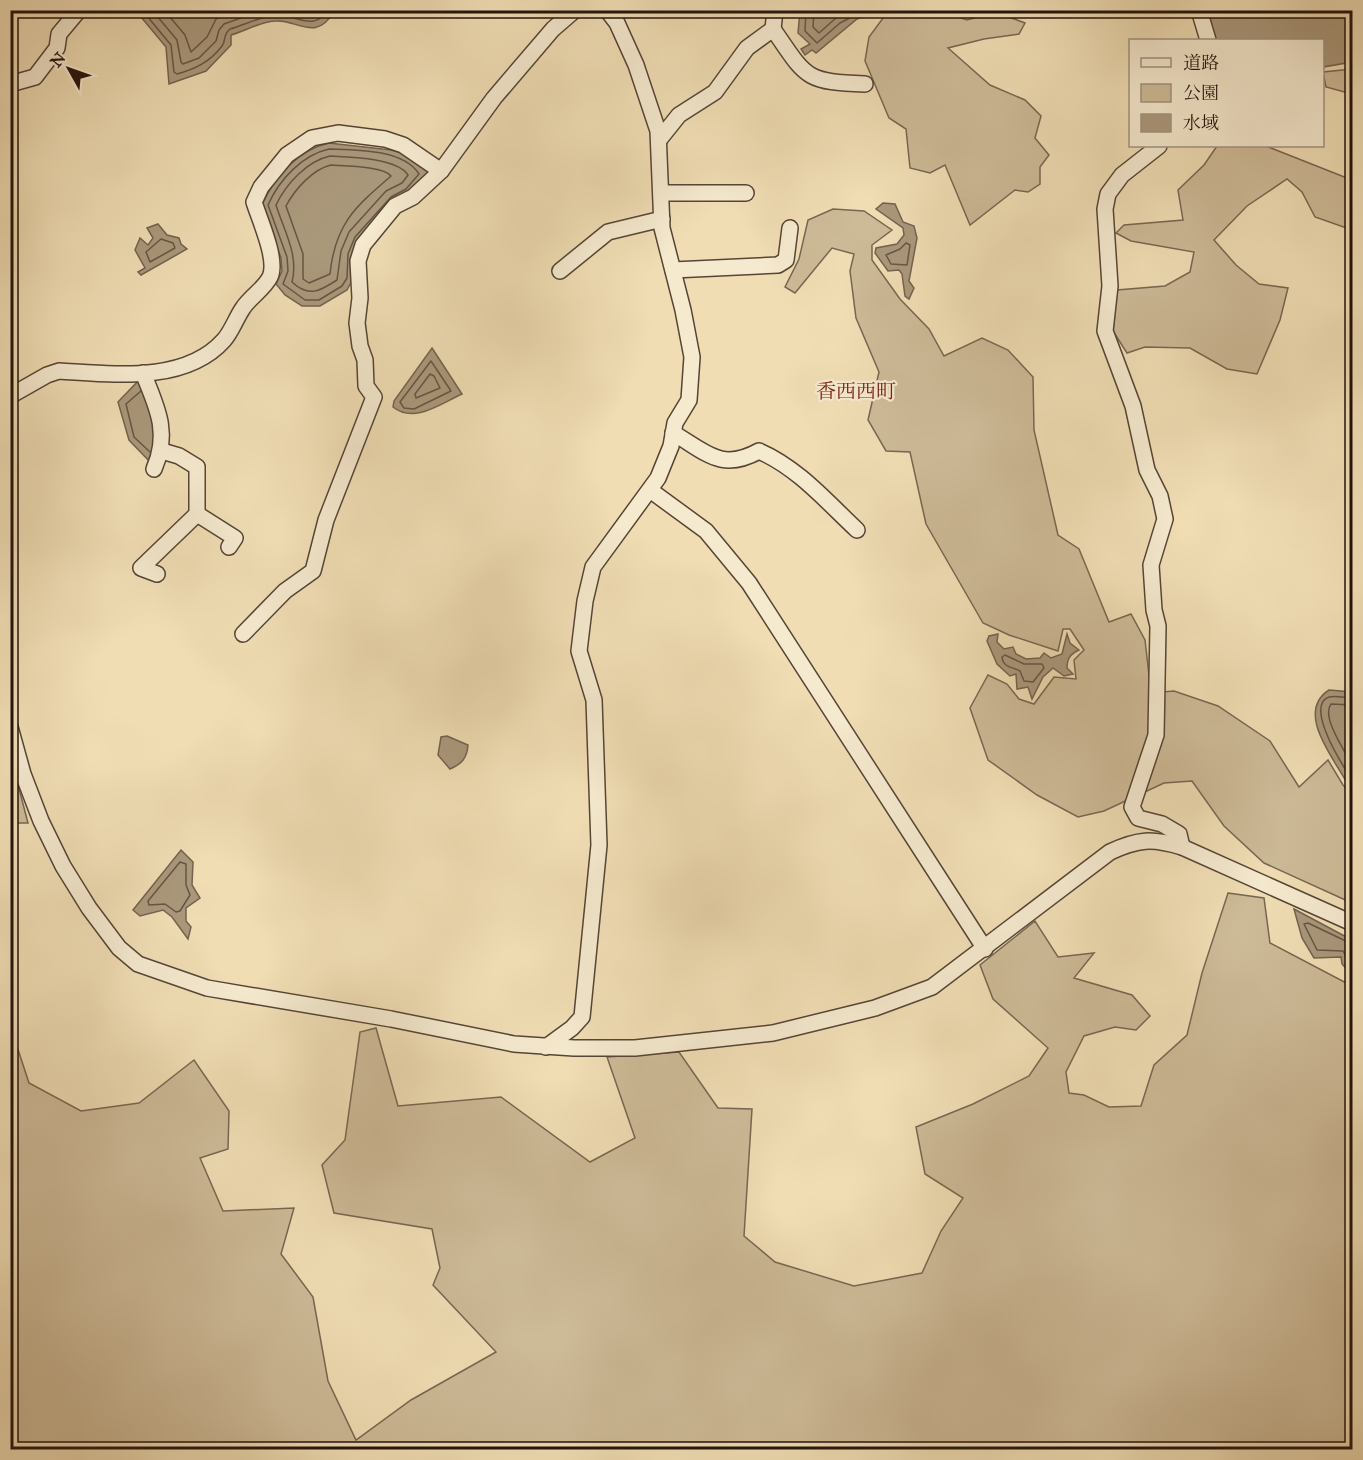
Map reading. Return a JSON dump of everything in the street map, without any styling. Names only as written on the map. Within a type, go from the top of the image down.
[{"type":"street","points":[[10,84],[35,77],[57,48],[59,34],[80,10]]},
{"type":"street","points":[[243,634],[285,591],[313,571],[326,520],[374,397],[366,386],[365,360],[360,346],[357,323],[360,298],[358,261],[363,245],[395,206],[413,197],[441,171],[494,98],[553,29],[575,10]]},
{"type":"street","points":[[546,1047],[582,1017],[599,845],[594,700],[579,651],[585,601],[593,567],[650,490],[672,446],[675,423],[689,400],[692,357],[662,219],[658,131],[636,65],[617,23],[607,10]]},
{"type":"street","points":[[775,10],[773,29],[802,72],[827,83],[865,84]]},
{"type":"street","points":[[1199,10],[1208,39]]},
{"type":"street","points":[[659,140],[679,115],[714,92],[747,48],[773,29]]},
{"type":"street","points":[[10,396],[47,375],[59,371],[143,373],[181,366],[204,357],[225,339],[244,306],[270,278],[273,263],[254,202],[261,187],[287,155],[312,138],[338,133],[385,139],[403,146],[441,171]]},
{"type":"street","points":[[1158,147],[1122,175],[1108,194],[1105,209],[1110,286],[1105,331],[1133,405],[1147,470],[1160,496],[1165,519],[1151,566],[1158,634],[1156,735],[1132,807],[1138,818],[1162,824],[1179,834],[1182,847]]},
{"type":"street","points":[[661,192],[746,194]]},
{"type":"street","points":[[560,271],[608,232],[662,219]]},
{"type":"street","points":[[673,270],[778,265],[786,260],[790,228]]},
{"type":"street","points":[[143,373],[156,405],[162,431],[162,451],[154,469]]},
{"type":"street","points":[[673,433],[722,460],[735,462],[759,451],[775,458],[794,471],[857,530]]},
{"type":"street","points":[[157,574],[141,568],[197,514],[197,467],[179,456],[162,451]]},
{"type":"street","points":[[650,490],[706,531],[749,583],[985,949]]},
{"type":"street","points":[[197,514],[235,538],[229,547]]},
{"type":"street","points":[[10,727],[23,774],[41,821],[63,866],[89,908],[119,948],[138,964],[207,988],[391,1019],[514,1044],[546,1047],[635,1048],[773,1033],[875,1008],[932,987],[1110,852],[1131,843],[1157,839],[1182,847],[1353,923]]},
{"type":"green space","points":[[889,10],[942,11],[967,20],[996,12],[1025,23],[1019,34],[984,39],[948,48],[990,85],[1025,100],[1041,116],[1035,138],[1049,155],[1040,167],[1040,184],[1028,192],[1015,190],[970,225],[945,165],[930,173],[910,168],[906,129],[889,118],[865,61],[869,37]]},
{"type":"green space","points":[[1352,69],[1352,94],[1326,87],[1324,72]]},
{"type":"green space","points":[[1216,147],[1269,147],[1352,180],[1352,230],[1315,217],[1302,192],[1287,179],[1247,206],[1214,240],[1236,265],[1259,284],[1288,288],[1280,320],[1257,374],[1227,369],[1190,348],[1145,347],[1127,353],[1113,331],[1117,290],[1165,286],[1190,272],[1194,252],[1131,241],[1116,233],[1124,225],[1183,220],[1178,190],[1204,165]]},
{"type":"green space","points":[[833,209],[864,211],[892,230],[872,245],[872,260],[900,299],[929,329],[944,356],[982,338],[1008,350],[1033,377],[1034,430],[1058,535],[1079,549],[1109,622],[1131,614],[1145,640],[1151,693],[1174,691],[1218,706],[1270,741],[1299,787],[1328,760],[1343,785],[1352,794],[1352,903],[1264,863],[1224,826],[1192,781],[1164,783],[1104,811],[1078,817],[1037,795],[988,760],[970,708],[988,675],[1007,684],[1019,699],[1034,704],[1054,677],[1076,679],[1074,660],[1084,650],[1070,629],[1063,629],[1058,651],[1009,635],[983,623],[926,524],[910,452],[886,451],[868,420],[879,372],[856,318],[850,271],[854,254],[832,248],[795,293],[785,287],[799,259],[808,220]]},
{"type":"green space","points":[[11,758],[28,823],[11,823]]},
{"type":"green space","points":[[1228,893],[1264,898],[1270,943],[1352,986],[1352,1449],[11,1449],[10,1025],[29,1083],[81,1111],[139,1103],[194,1060],[229,1111],[228,1149],[200,1158],[223,1211],[294,1208],[281,1254],[313,1297],[328,1381],[356,1440],[411,1400],[496,1352],[433,1285],[440,1268],[432,1229],[334,1213],[322,1165],[345,1140],[360,1032],[376,1028],[398,1106],[501,1097],[590,1162],[635,1138],[607,1057],[679,1052],[718,1108],[752,1109],[744,1236],[775,1262],[854,1286],[922,1273],[941,1231],[963,1198],[925,1174],[916,1127],[973,1104],[1029,1076],[1048,1048],[993,999],[980,965],[1035,921],[1058,957],[1094,953],[1074,978],[1132,995],[1150,1016],[1136,1030],[1115,1027],[1084,1036],[1066,1072],[1069,1093],[1084,1095],[1109,1107],[1141,1106],[1154,1065],[1187,1035],[1202,973]]},
{"type":"water","points":[[800,10],[879,11],[857,19],[816,53],[812,50],[805,55],[801,49],[810,44],[798,33]]},
{"type":"water","points":[[136,11],[334,11],[321,26],[313,28],[284,21],[271,21],[231,35],[231,45],[206,71],[169,84],[166,47]]},
{"type":"water","points":[[1208,11],[1352,11],[1352,62],[1324,67],[1324,39],[1215,39]]},
{"type":"water","points":[[329,143],[391,150],[405,154],[430,172],[410,194],[395,201],[347,290],[320,306],[302,306],[285,295],[276,284],[282,271],[281,258],[262,205],[267,194],[289,166],[307,152]]},
{"type":"water","points":[[883,203],[895,204],[903,222],[914,226],[917,238],[909,281],[914,288],[909,299],[905,296],[902,274],[899,270],[888,271],[875,253],[876,248],[897,244],[904,235],[903,228],[876,209]]},
{"type":"water","points":[[158,224],[167,235],[179,238],[181,244],[187,249],[141,275],[138,272],[145,268],[135,250],[140,238],[148,245],[153,238],[147,228]]},
{"type":"water","points":[[432,348],[462,394],[427,411],[410,414],[401,412],[393,407],[394,401]]},
{"type":"water","points":[[142,377],[160,431],[152,464],[129,440],[118,402]]},
{"type":"water","points":[[998,634],[997,642],[1004,649],[1013,647],[1016,654],[1026,659],[1040,658],[1044,653],[1051,658],[1062,654],[1067,634],[1070,643],[1079,650],[1071,655],[1068,662],[1067,668],[1073,674],[1064,676],[1053,668],[1043,677],[1032,699],[1028,687],[1017,689],[1016,674],[1010,676],[997,664],[987,641],[989,636]]},
{"type":"water","points":[[1329,690],[1352,692],[1352,787],[1347,783],[1326,748],[1316,722],[1319,699]]},
{"type":"water","points":[[447,736],[468,745],[463,760],[450,769],[438,755],[441,737]]},
{"type":"water","points":[[181,850],[193,862],[192,885],[200,898],[186,908],[186,921],[191,927],[188,939],[172,917],[163,910],[140,916],[133,910]]},
{"type":"water","points":[[1294,909],[1352,940],[1352,975],[1342,964],[1341,957],[1314,958],[1302,938]]},
{"type":"district","name":"香西西町","points":[[856,391]]}]
